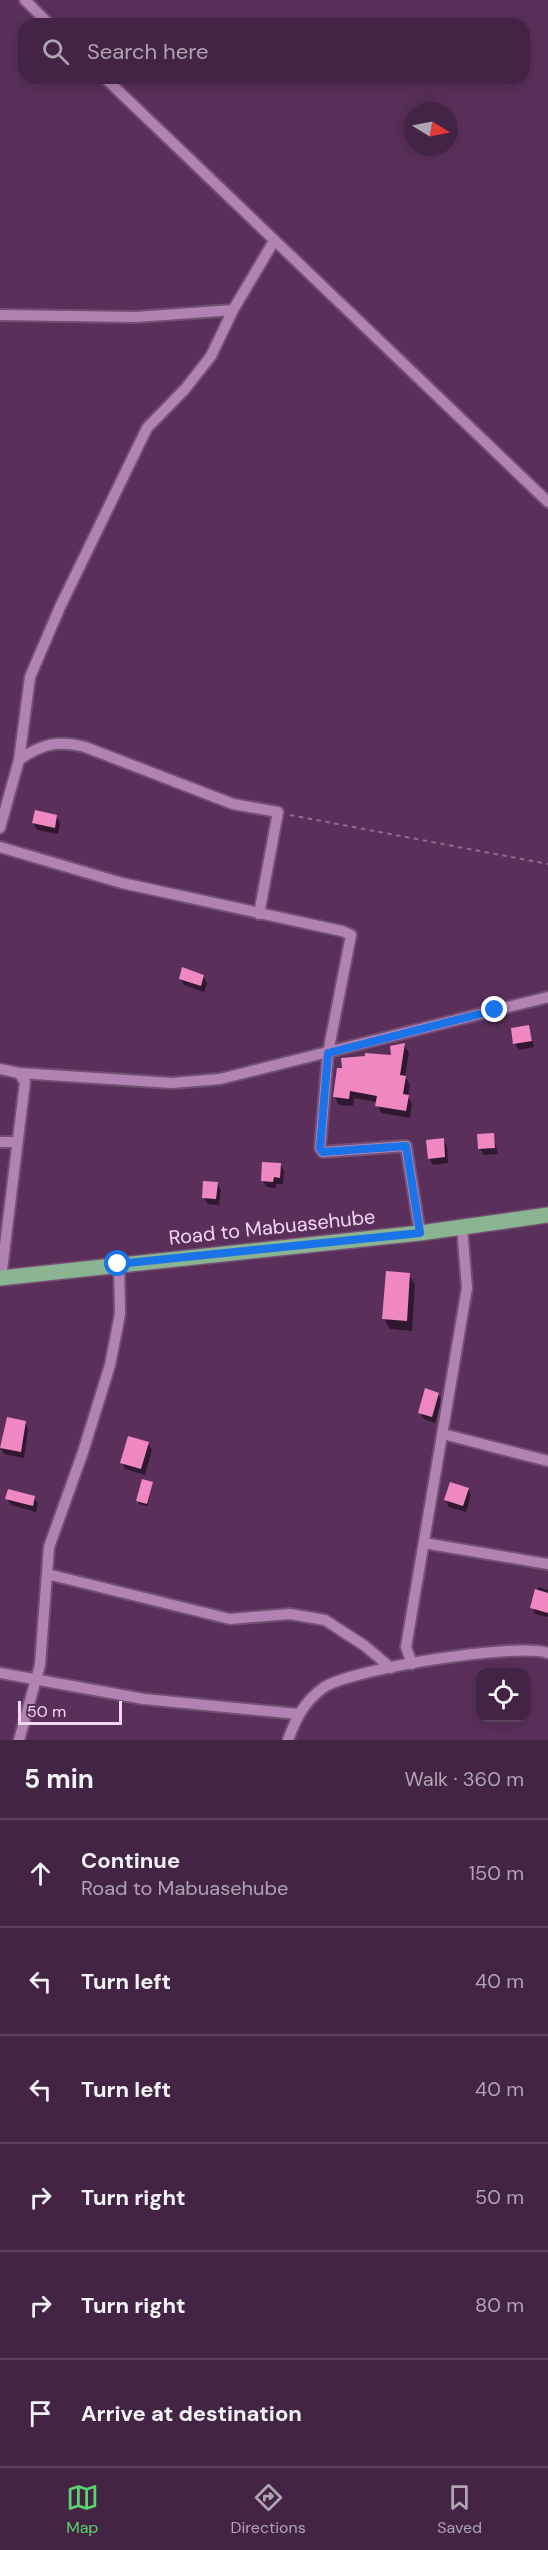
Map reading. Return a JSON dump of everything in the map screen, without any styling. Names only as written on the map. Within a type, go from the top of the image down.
[{"type":"main road","name":"Road to Mabuasehube","points":[[1,1278],[420,1233],[548,1215]]},
{"type":"street","points":[[25,0],[44,18]]},
{"type":"street","points":[[111,84],[548,502]]},
{"type":"street","points":[[0,828],[19,760],[30,677],[60,608],[150,423],[198,374],[225,331],[234,310],[274,241]]},
{"type":"street","points":[[0,315],[135,317],[234,310]]},
{"type":"street","points":[[19,760],[44,745],[64,742],[85,747],[233,804],[278,812],[259,914]]},
{"type":"street","points":[[0,847],[122,883],[342,931],[351,936],[328,1053],[320,1148],[323,1152],[406,1146],[420,1233]]},
{"type":"street","points":[[0,1069],[19,1073],[172,1083],[220,1079],[548,997]]},
{"type":"street","points":[[1,1278],[24,1087],[19,1073]]},
{"type":"street","points":[[0,1142],[17,1142]]},
{"type":"street","points":[[412,1664],[406,1647],[467,1288],[462,1227]]},
{"type":"street","points":[[19,1740],[36,1680],[45,1632],[50,1547],[110,1365],[120,1314],[118,1264]]},
{"type":"street","points":[[443,1434],[548,1461]]},
{"type":"street","points":[[424,1543],[548,1564]]},
{"type":"street","points":[[47,1574],[230,1619],[290,1614],[325,1620],[365,1646],[391,1668]]},
{"type":"street","points":[[288,1740],[298,1714],[309,1700],[326,1686],[355,1676],[412,1664],[523,1648],[548,1653]]},
{"type":"street","points":[[0,1673],[144,1699],[298,1714]]},
{"type":"path","points":[[278,812],[548,864]]},
{"type":"building","points":[[35,810],[57,815],[55,828],[32,823]]},
{"type":"building","points":[[182,967],[204,975],[201,986],[179,979]]},
{"type":"building","points":[[529,1025],[532,1041],[513,1044],[511,1028]]},
{"type":"building","points":[[405,1043],[400,1075],[406,1076],[403,1094],[409,1095],[406,1111],[375,1106],[377,1096],[350,1091],[349,1099],[333,1097],[337,1068],[342,1068],[341,1058],[365,1056],[365,1053],[391,1055],[390,1046]]},
{"type":"building","points":[[494,1133],[495,1148],[478,1149],[477,1134]]},
{"type":"building","points":[[444,1138],[445,1157],[428,1159],[426,1140]]},
{"type":"building","points":[[262,1162],[281,1163],[280,1178],[274,1177],[273,1182],[261,1181]]},
{"type":"building","points":[[203,1181],[218,1182],[216,1199],[202,1198]]},
{"type":"building","points":[[386,1271],[410,1273],[407,1321],[382,1319]]},
{"type":"building","points":[[425,1388],[439,1393],[432,1417],[418,1413]]},
{"type":"building","points":[[7,1417],[26,1421],[21,1452],[0,1448]]},
{"type":"building","points":[[128,1436],[149,1442],[141,1469],[120,1463]]},
{"type":"building","points":[[142,1479],[153,1482],[147,1504],[136,1501]]},
{"type":"building","points":[[450,1482],[469,1488],[463,1506],[444,1500]]},
{"type":"building","points":[[8,1489],[35,1496],[33,1506],[5,1499]]},
{"type":"building","points":[[535,1589],[548,1593],[548,1613],[530,1608]]},
{"type":"route","points":[[118,1264],[420,1233],[406,1146],[323,1152],[320,1148],[328,1053],[495,1010]]}]
